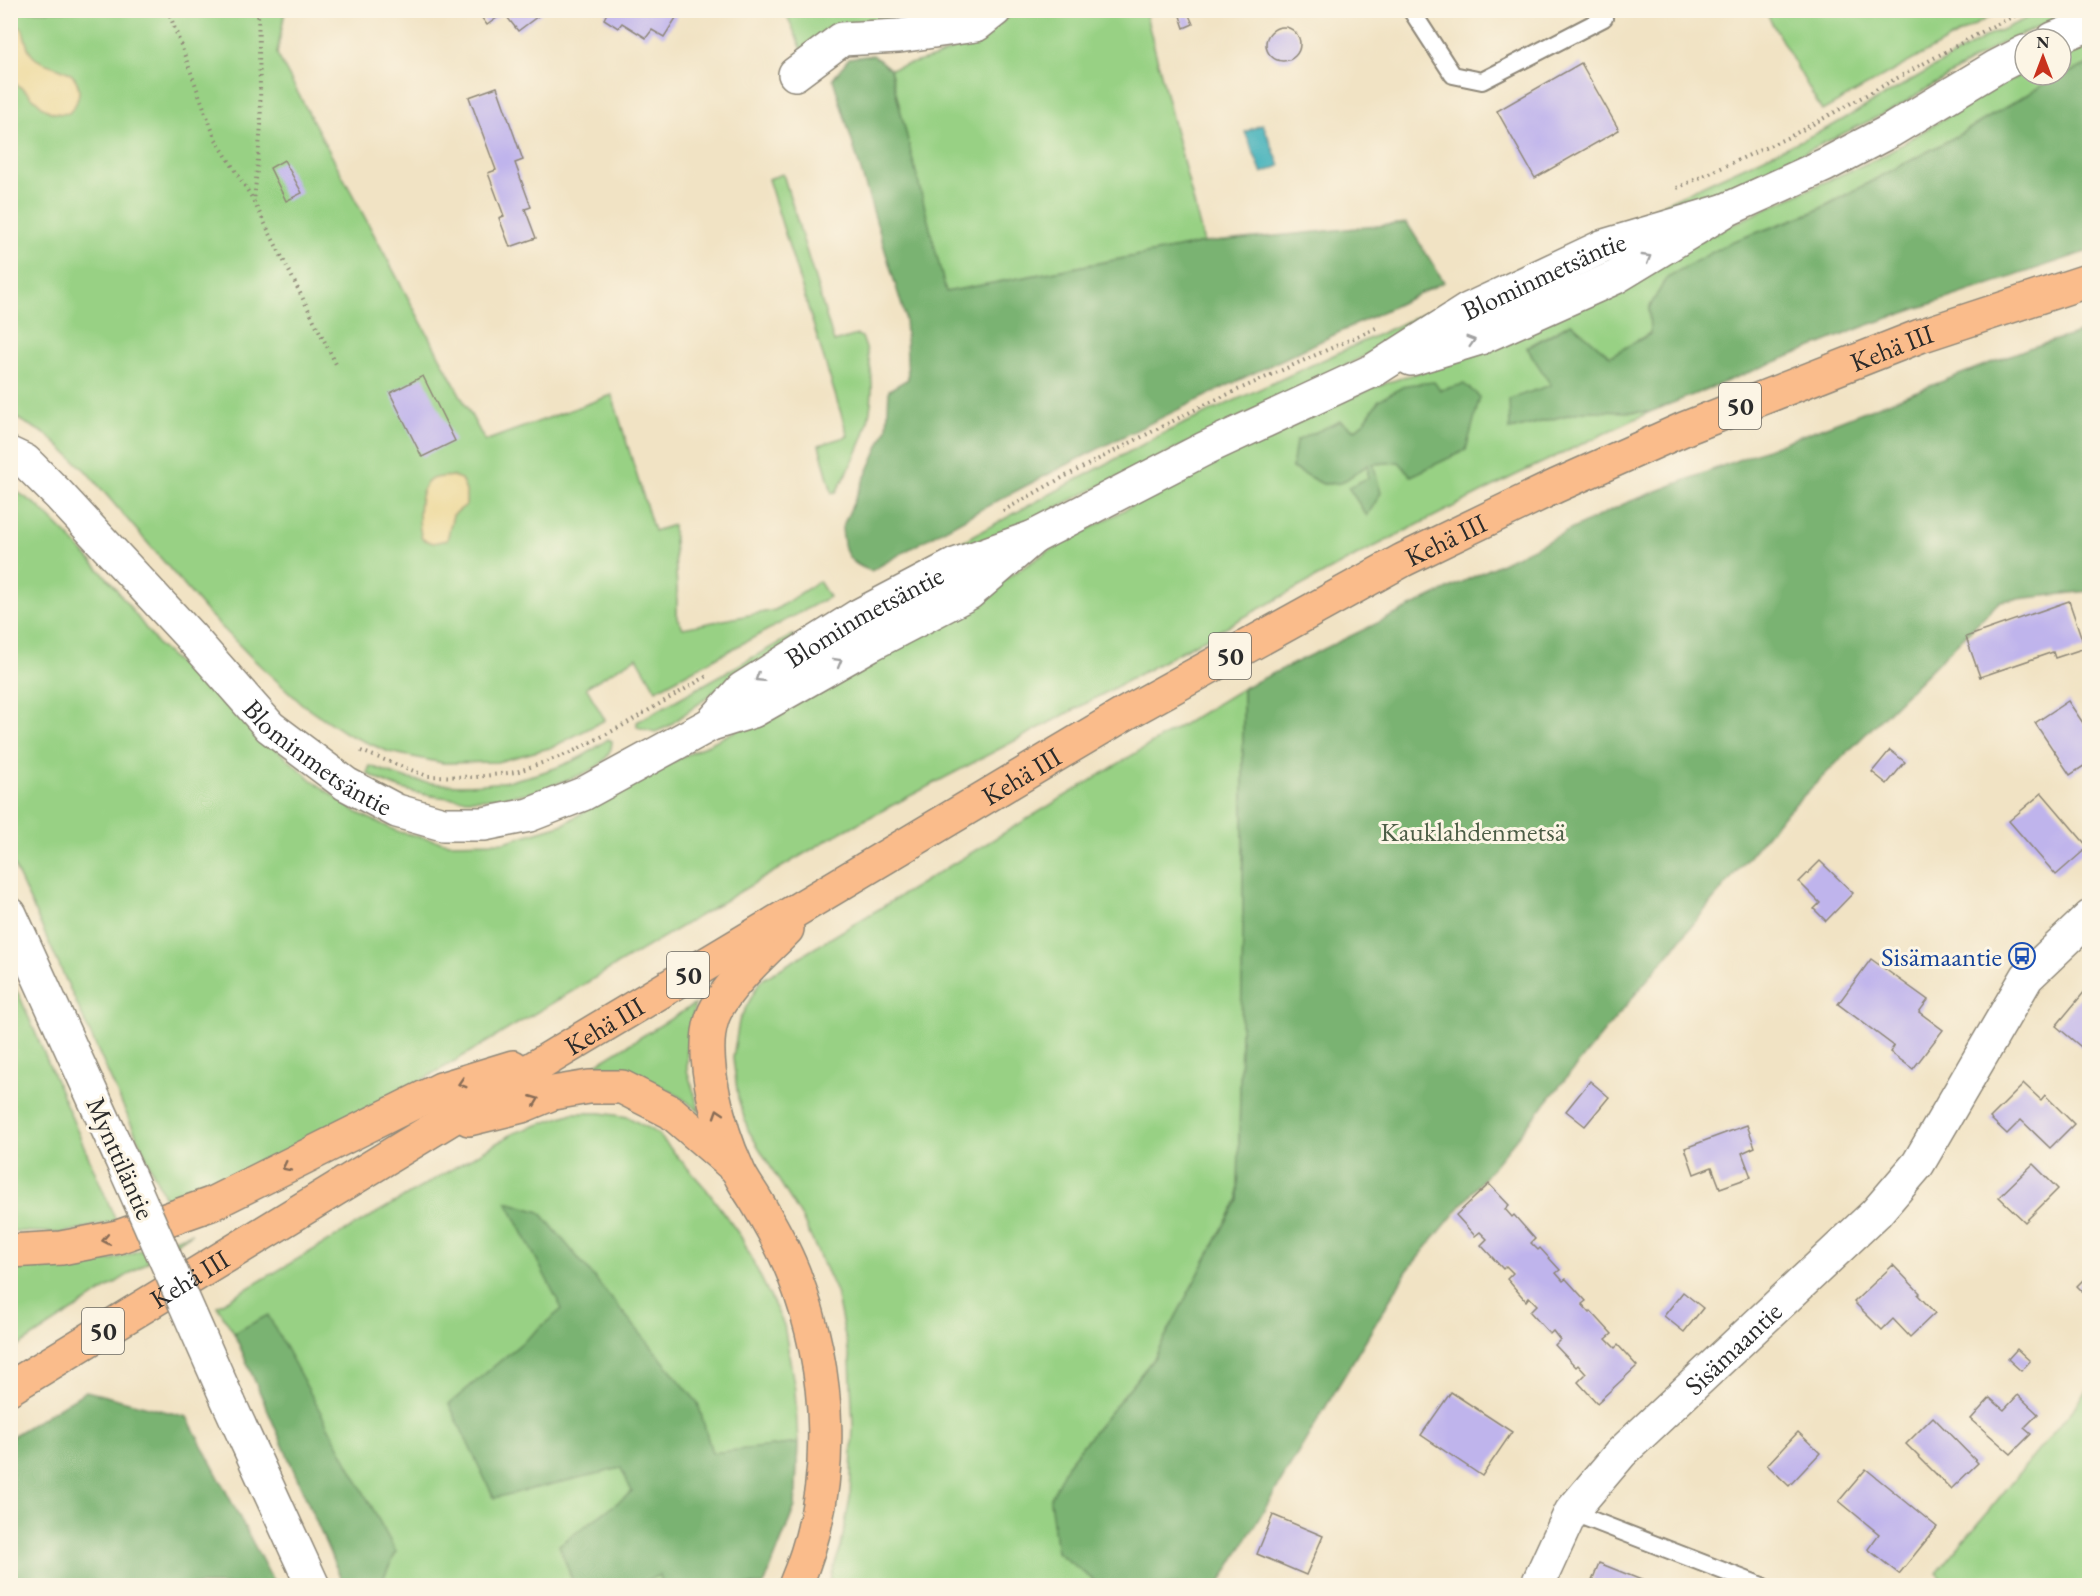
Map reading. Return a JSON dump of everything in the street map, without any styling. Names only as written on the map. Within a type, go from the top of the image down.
[{"type":"highway","name":"Kehä III","points":[[10,1388],[558,1053],[1138,706],[1403,561],[1556,486],[1686,428],[1920,336],[2090,280]]},
{"type":"highway","points":[[795,1586],[804,1565],[814,1529],[821,1493],[825,1444],[822,1389],[813,1335],[793,1271],[768,1220],[737,1169],[715,1103],[707,1059],[712,1018],[732,986],[817,897]]},
{"type":"highway","points":[[10,1251],[61,1248],[118,1237],[201,1208],[441,1089],[558,1053]]},
{"type":"highway","points":[[438,1127],[522,1106],[553,1093],[589,1087],[622,1087],[671,1112],[737,1169]]},
{"type":"street","points":[[795,74],[842,39],[899,36],[976,25],[995,10]]},
{"type":"street","points":[[2073,31],[2090,24]]},
{"type":"street","name":"Blominmetsäntie","points":[[10,454],[25,461],[59,495],[189,635],[270,727],[346,784],[397,810],[443,824],[484,824],[529,815],[583,794],[711,724],[742,689],[858,616],[955,565],[1034,537],[1206,447],[1374,370],[1468,310],[1604,246],[1726,210],[1826,165],[1890,131],[2013,58]]},
{"type":"street","name":"Mynttiläntie","points":[[10,914],[313,1586]]},
{"type":"street","name":"Sisämaantie","points":[[1537,1586],[1571,1512],[1621,1453],[1876,1213],[1918,1164],[2027,977],[2090,917]]},
{"type":"lane","points":[[1412,10],[1453,75],[1482,81],[1604,18]]},
{"type":"lane","points":[[1571,1512],[1762,1586]]},
{"type":"path","points":[[168,10],[215,138],[254,202],[338,366]]},
{"type":"path","points":[[254,202],[261,125],[258,10]]},
{"type":"path","points":[[1676,189],[1791,136],[1989,27],[2027,10]]},
{"type":"path","points":[[994,516],[1056,481],[1204,405],[1384,324]]},
{"type":"path","points":[[351,747],[427,776],[476,777],[516,772],[570,753],[718,670]]},
{"type":"green space","points":[[10,11],[285,11],[277,54],[485,441],[612,395],[654,531],[673,525],[677,618],[683,628],[775,610],[819,581],[829,597],[656,690],[637,657],[586,687],[605,720],[553,747],[497,762],[443,763],[389,752],[347,734],[302,704],[206,611],[86,471],[47,435],[11,415]]},
{"type":"green space","points":[[785,11],[978,11],[804,54]]},
{"type":"green space","points":[[1016,11],[1145,11],[1204,243],[945,292],[890,69],[936,57],[986,34]]},
{"type":"green space","points":[[1765,11],[2000,11],[1822,111]]},
{"type":"green space","points":[[2043,11],[2074,11],[2038,27],[2013,27],[2013,38],[1998,45],[1894,109],[1762,173],[1688,207],[1552,255],[1830,127],[1988,36]]},
{"type":"green space","points":[[2089,43],[2089,64],[2073,71],[2073,49]]},
{"type":"green space","points":[[873,55],[890,69],[946,292],[1204,243],[1407,223],[1444,282],[1083,457],[941,531],[871,571],[863,568],[848,556],[842,528],[887,428],[889,390],[908,379],[905,316],[833,79],[849,58]]},
{"type":"green space","points":[[2089,64],[2089,251],[1865,326],[1650,412],[1583,411],[1510,430],[1509,399],[1551,385],[1527,348],[1571,323],[1610,356],[1650,334],[1649,308],[1667,277],[1731,242],[1814,212],[1957,136],[2040,87],[2073,87],[2073,71]]},
{"type":"green space","points":[[2013,78],[2013,87],[2040,87],[1957,136],[1813,212],[1731,242],[1649,308],[1650,333],[1610,357],[1571,323],[1527,347],[1552,385],[1510,430],[1583,411],[1650,412],[1512,477],[1356,556],[1081,706],[834,836],[421,1081],[278,1156],[167,1203],[11,859],[10,487],[38,506],[71,539],[111,582],[159,646],[313,781],[358,813],[399,832],[448,843],[504,842],[564,824],[634,781],[802,698],[971,601],[1050,550],[1203,467],[1372,388],[1431,368],[1784,200],[1883,156],[1980,96]],"holes":[[[1440,391],[1399,462],[1373,464],[1367,515],[1368,465],[1341,483],[1323,484],[1292,468],[1340,421],[1355,430],[1365,421],[1379,400]]]},
{"type":"green space","points":[[783,174],[834,342],[857,335],[862,337],[869,358],[872,398],[869,417],[856,455],[836,492],[832,493],[819,445],[848,436],[768,179]]},
{"type":"green space","points":[[1501,278],[1371,353],[915,577],[911,569],[1164,433]]},
{"type":"green space","name":"Kauklahdenmetsä","points":[[2089,330],[2089,591],[2000,601],[1779,820],[1407,1271],[1219,1585],[1100,1585],[1057,1552],[1050,1500],[1067,1465],[1154,1358],[1238,1199],[1243,929],[1243,688],[1626,503],[2029,348]]},
{"type":"green space","points":[[1434,382],[1440,390],[1464,384],[1480,397],[1466,450],[1411,476],[1399,462],[1373,464],[1381,493],[1367,516],[1348,487],[1368,478],[1368,465],[1341,483],[1323,484],[1292,468],[1296,441],[1340,421],[1355,430],[1365,421],[1379,400],[1406,385]]},
{"type":"green space","points":[[793,635],[798,642],[720,688],[667,727],[655,732],[637,727],[637,722]]},
{"type":"green space","points":[[1243,688],[1243,929],[1238,1199],[1154,1358],[1067,1465],[1057,1552],[1100,1585],[828,1585],[841,1546],[850,1498],[853,1426],[850,1360],[836,1292],[802,1218],[748,1130],[738,1098],[733,1058],[739,1021],[760,981]]},
{"type":"green space","points":[[608,739],[612,741],[611,749],[603,762],[590,771],[538,791],[508,796],[466,799],[424,795],[385,782],[367,773],[370,766],[404,778],[430,783],[473,785],[495,783],[557,767],[581,757]]},
{"type":"green space","points":[[10,980],[20,997],[116,1221],[63,1233],[11,1231]]},
{"type":"green space","points":[[695,1004],[687,1049],[687,1070],[700,1112],[676,1094],[650,1081],[623,1072],[593,1066]]},
{"type":"green space","points":[[573,1113],[601,1113],[628,1117],[657,1133],[707,1190],[741,1237],[784,1325],[795,1390],[798,1443],[795,1506],[764,1585],[344,1585],[234,1333],[217,1306],[514,1133]]},
{"type":"green space","points":[[507,1202],[540,1212],[698,1403],[712,1453],[798,1443],[795,1506],[764,1585],[662,1585],[660,1575],[636,1585],[574,1585],[559,1545],[632,1492],[621,1468],[494,1498],[449,1404],[562,1309]]},
{"type":"green space","points":[[192,1233],[11,1351],[11,1268],[111,1260]]},
{"type":"green space","points":[[268,1315],[396,1552],[380,1585],[344,1585],[234,1333]]},
{"type":"green space","points":[[2089,1389],[2089,1585],[1948,1585],[1937,1573]]},
{"type":"green space","points":[[86,1391],[187,1417],[275,1585],[11,1585],[11,1437]]},
{"type":"sand","points":[[11,23],[22,28],[28,48],[35,58],[74,77],[79,93],[76,104],[69,113],[48,110],[11,81]]},
{"type":"sand","points":[[452,476],[461,479],[466,491],[466,505],[453,515],[447,540],[433,543],[422,539],[419,507],[423,490],[432,479]]},
{"type":"water","points":[[1263,124],[1280,166],[1262,173],[1245,132]]},
{"type":"building","points":[[476,10],[540,10],[542,13],[518,31],[504,13],[487,25]]},
{"type":"building","points":[[603,10],[681,10],[664,37],[652,30],[646,38],[622,23],[618,28],[604,19],[607,13]]},
{"type":"building","points":[[1188,13],[1193,24],[1184,28],[1180,16]]},
{"type":"building","points":[[1283,27],[1295,32],[1300,44],[1295,56],[1283,61],[1271,56],[1266,44],[1271,32]]},
{"type":"building","points":[[1581,63],[1619,130],[1535,178],[1497,111]]},
{"type":"building","points":[[497,87],[523,160],[515,163],[531,207],[525,209],[536,238],[510,247],[499,218],[504,216],[488,173],[496,170],[469,97]]},
{"type":"building","points":[[284,160],[302,193],[286,201],[270,168]]},
{"type":"building","points":[[423,376],[455,441],[422,457],[390,393]]},
{"type":"building","points":[[2069,601],[2085,648],[2055,658],[2053,652],[1980,677],[1966,637]]},
{"type":"building","points":[[2068,701],[2090,733],[2090,762],[2070,775],[2035,723]]},
{"type":"building","points":[[1890,750],[1905,762],[1887,784],[1872,772]]},
{"type":"building","points":[[2042,793],[2088,847],[2056,875],[2009,821]]},
{"type":"building","points":[[1820,861],[1853,893],[1826,921],[1814,909],[1820,903],[1799,882]]},
{"type":"building","points":[[1871,959],[1928,1000],[1919,1012],[1943,1030],[1913,1069],[1890,1052],[1894,1046],[1838,1004]]},
{"type":"building","points":[[2090,985],[2090,1047],[2086,1051],[2056,1026]]},
{"type":"building","points":[[1590,1081],[1609,1097],[1585,1126],[1566,1111]]},
{"type":"building","points":[[2024,1084],[2041,1100],[2045,1095],[2074,1124],[2050,1148],[2021,1120],[2007,1134],[1990,1118]]},
{"type":"building","points":[[1747,1125],[1755,1147],[1742,1153],[1751,1177],[1720,1188],[1712,1167],[1694,1174],[1685,1148]]},
{"type":"building","points":[[2033,1164],[2058,1189],[2025,1222],[1999,1197]]},
{"type":"building","points":[[1489,1184],[1509,1205],[1505,1209],[1512,1217],[1514,1215],[1535,1239],[1531,1243],[1538,1250],[1540,1248],[1560,1270],[1556,1273],[1563,1281],[1566,1279],[1586,1301],[1582,1304],[1612,1334],[1606,1339],[1615,1348],[1618,1345],[1637,1366],[1597,1403],[1578,1382],[1586,1374],[1555,1345],[1560,1340],[1553,1331],[1550,1334],[1530,1312],[1537,1305],[1529,1297],[1526,1301],[1507,1279],[1513,1273],[1506,1266],[1503,1269],[1481,1245],[1487,1239],[1480,1232],[1475,1236],[1456,1215]]},
{"type":"building","points":[[1893,1265],[1920,1293],[1918,1295],[1935,1313],[1910,1337],[1893,1319],[1882,1330],[1854,1302]]},
{"type":"building","points":[[2090,1273],[2090,1299],[2077,1286]]},
{"type":"building","points":[[1683,1292],[1703,1308],[1684,1332],[1664,1316]]},
{"type":"building","points":[[2017,1349],[2030,1361],[2021,1371],[2008,1359]]},
{"type":"building","points":[[1451,1392],[1512,1432],[1482,1476],[1421,1435]]},
{"type":"building","points":[[2018,1395],[2038,1414],[2024,1428],[2031,1434],[2011,1454],[1971,1419],[1990,1398],[2004,1410]]},
{"type":"building","points":[[1933,1417],[1978,1463],[1951,1489],[1906,1444]]},
{"type":"building","points":[[1798,1432],[1820,1453],[1789,1486],[1767,1465]]},
{"type":"building","points":[[1866,1469],[1937,1527],[1899,1574],[1868,1549],[1879,1534],[1839,1501]]},
{"type":"building","points":[[1273,1515],[1323,1536],[1306,1575],[1257,1554]]},
{"type":"building","points":[[1599,1563],[1654,1585],[1654,1586],[1590,1586]]},
{"type":"place","name":"Sisämaantie","points":[[2022,956]]}]
